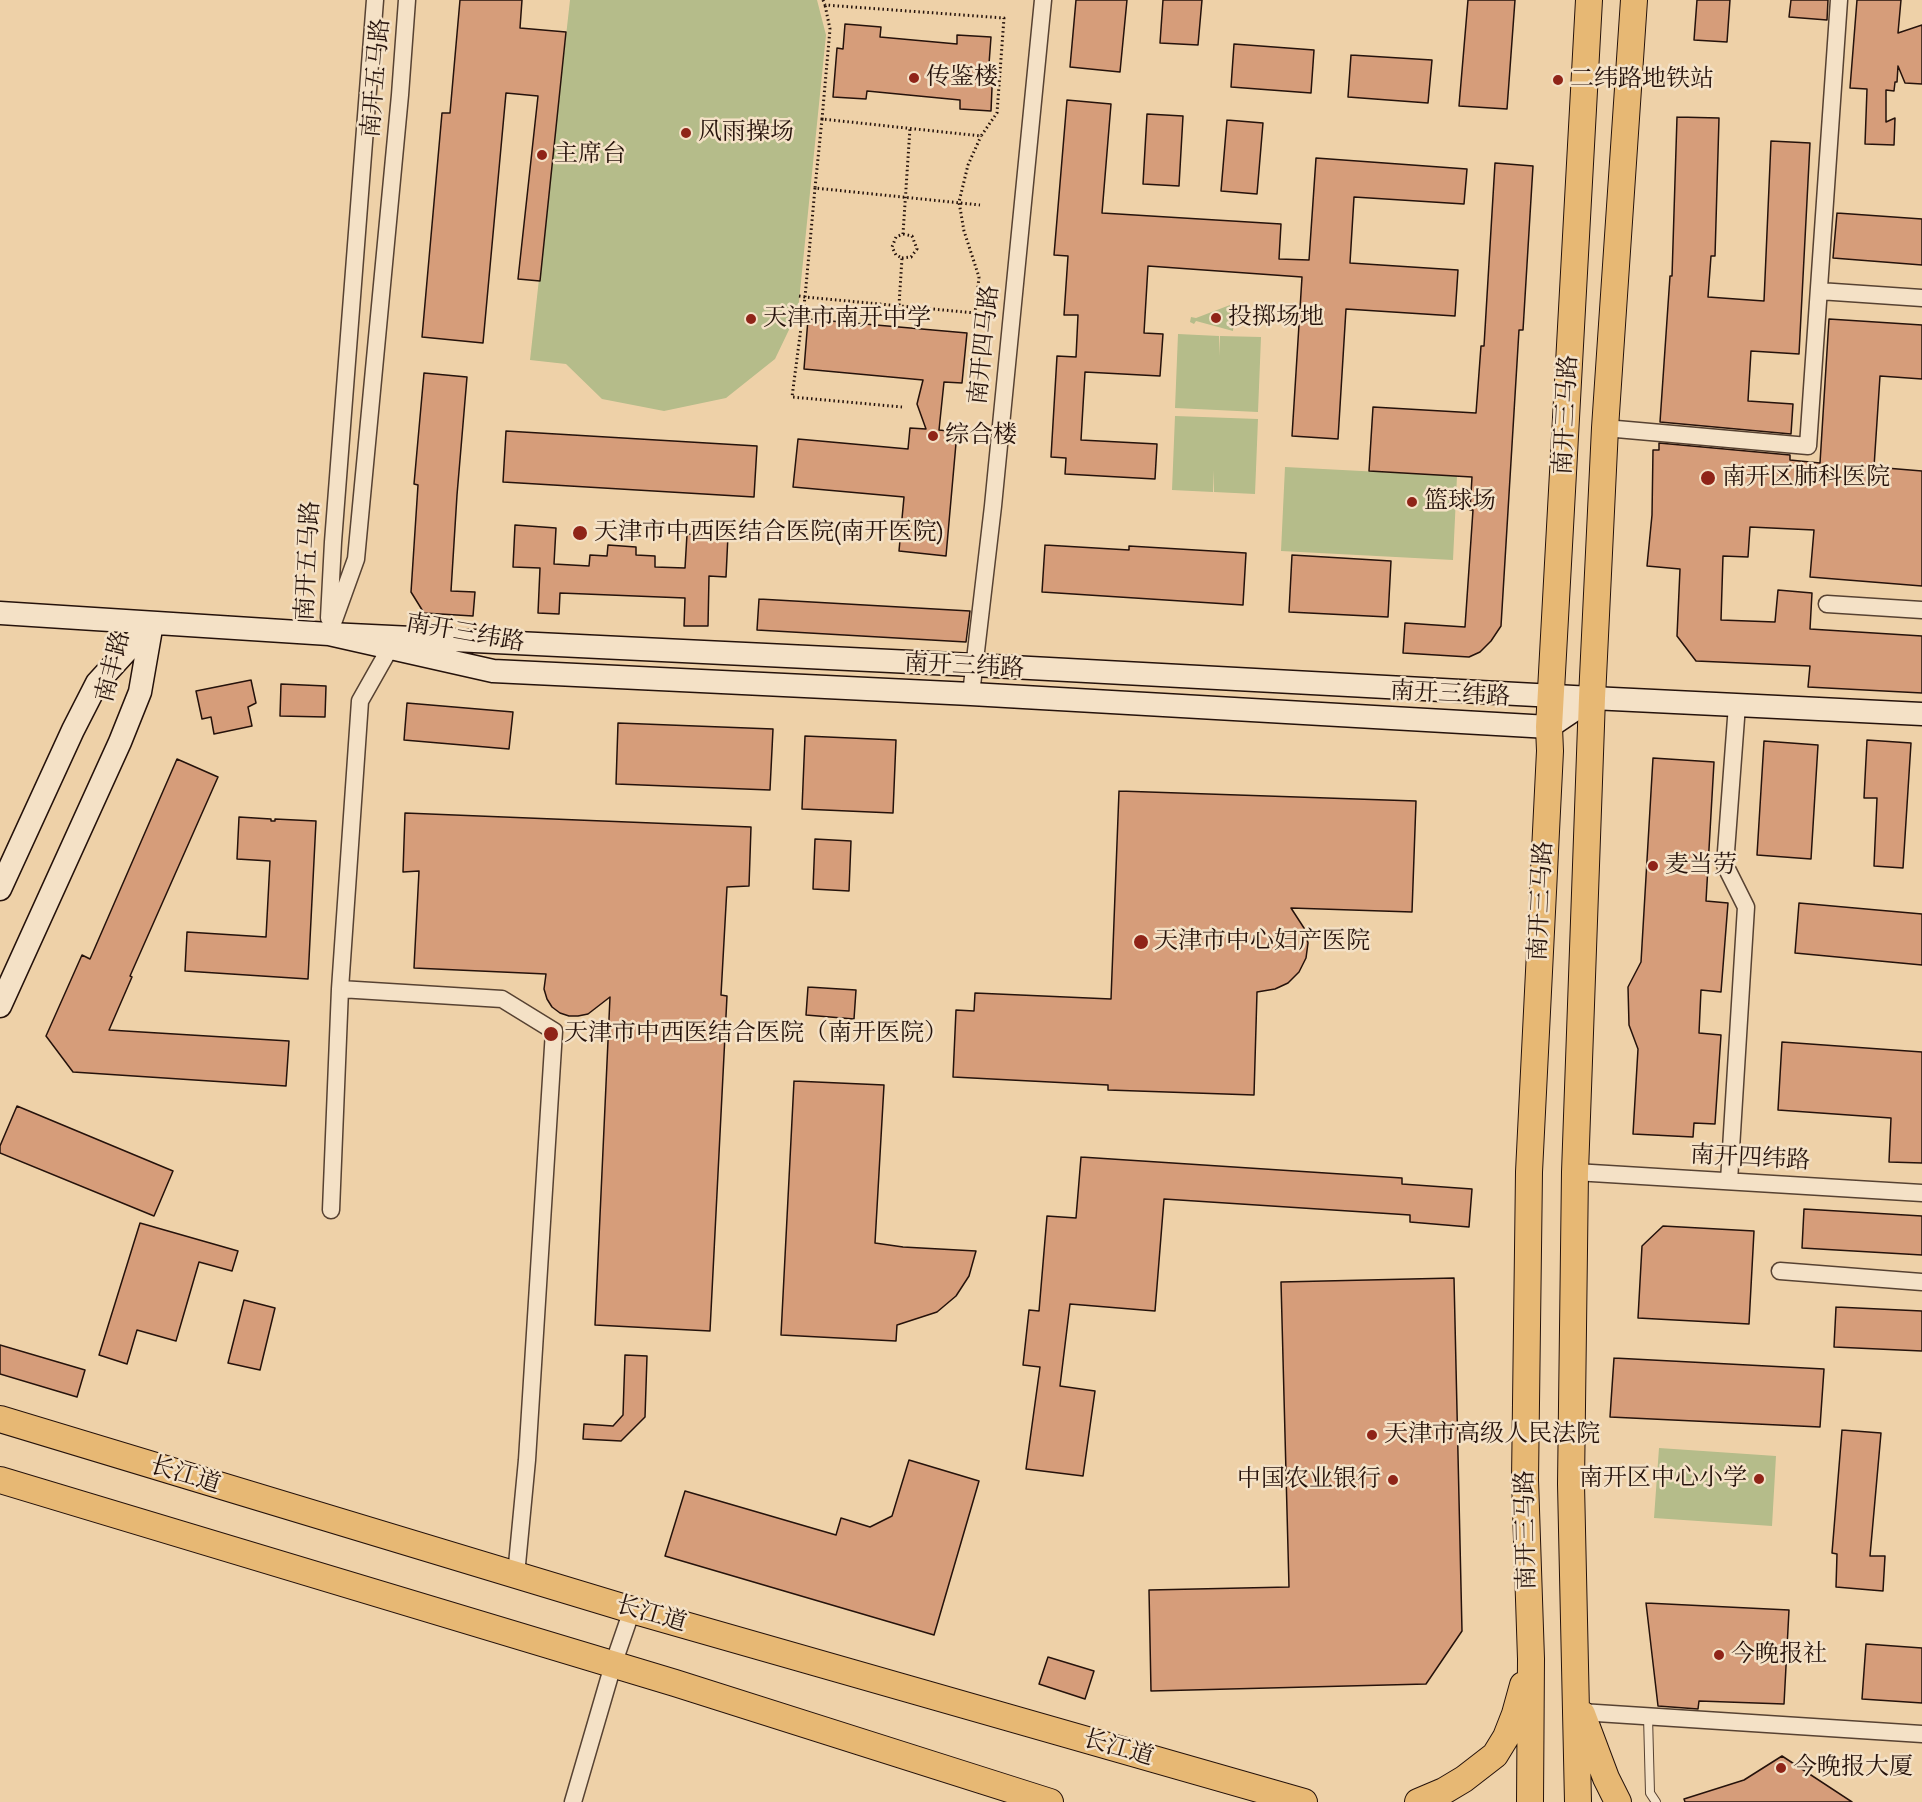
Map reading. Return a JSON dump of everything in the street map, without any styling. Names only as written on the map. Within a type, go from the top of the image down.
[{"type":"main road","name":"南开三马路","points":[[1531,1796],[1531,1659],[1525,1480],[1529,1173],[1550,751],[1549,727],[1589,0]]},
{"type":"main road","name":"南开三马路","points":[[1577,1798],[1571,1484],[1575,1172],[1592,698],[1605,428],[1634,0]]},
{"type":"main road","name":"长江道","points":[[0,1419],[632,1610],[1305,1802]]},
{"type":"main road","points":[[0,1480],[614,1665],[1002,1794],[1050,1802]]},
{"type":"main road","points":[[1418,1802],[1464,1779],[1494,1755],[1506,1737],[1515,1714],[1531,1659]]},
{"type":"main road","points":[[1575,1687],[1581,1712],[1606,1778],[1618,1802]]},
{"type":"street","name":"南开五马路","points":[[328,634],[335,507],[375,0]]},
{"type":"street","name":"南开五马路","points":[[328,634],[356,559],[407,0]]},
{"type":"street","name":"南开四马路","points":[[970,694],[993,506],[1043,0]]},
{"type":"street","points":[[1605,428],[1808,446],[1839,0]]},
{"type":"street","points":[[1819,291],[1922,298]]},
{"type":"street","points":[[1827,604],[1922,610]]},
{"type":"street","name":"南开三纬路","points":[[0,613],[328,634],[1922,714]]},
{"type":"street","name":"南丰路","points":[[0,889],[97,683],[152,623]]},
{"type":"street","name":"南丰路","points":[[0,1006],[140,692],[152,623]]},
{"type":"street","name":"南开三纬路","points":[[328,634],[493,671],[970,694],[1549,727]]},
{"type":"street","points":[[331,1210],[340,989],[360,701],[390,648]]},
{"type":"street","points":[[1549,727],[1592,698]]},
{"type":"street","points":[[1729,1181],[1746,907],[1725,865],[1737,705]]},
{"type":"street","points":[[340,989],[502,999],[554,1031],[527,1460],[516,1575]]},
{"type":"street","name":"南开四纬路","points":[[1575,1172],[1922,1193]]},
{"type":"street","points":[[1780,1271],[1922,1282]]},
{"type":"street","points":[[573,1802],[632,1610]]},
{"type":"street","points":[[1581,1712],[1922,1734]]},
{"type":"lane","points":[[1648,1716],[1650,1794],[1656,1802]]},
{"type":"path","points":[[823,0],[830,29],[805,297],[792,397],[902,406]]},
{"type":"path","points":[[800,296],[975,313],[979,277],[963,231],[959,202],[968,165],[981,135],[997,113],[1004,18],[825,5]]},
{"type":"path","points":[[822,119],[981,135]]},
{"type":"path","points":[[903,234],[910,128]]},
{"type":"path","points":[[815,188],[980,205]]},
{"type":"path","points":[[903,234],[912,236],[917,249],[911,257],[902,258],[896,255],[892,247],[896,237],[903,234]]},
{"type":"path","points":[[899,305],[902,258]]},
{"type":"green space","name":"风雨操场","points":[[570,0],[817,0],[826,35],[798,311],[775,359],[726,398],[664,411],[602,399],[566,364],[530,360]]},
{"type":"green space","name":"投掷场地","points":[[1230,305],[1234,318],[1233,331],[1196,321],[1194,324],[1190,322],[1191,317],[1196,318]]},
{"type":"green space","points":[[1178,334],[1219,336],[1219,356],[1220,336],[1261,337],[1258,412],[1175,408]]},
{"type":"green space","points":[[1175,416],[1258,419],[1255,494],[1214,492],[1214,470],[1213,492],[1172,490]]},
{"type":"green space","points":[[1285,467],[1457,476],[1453,560],[1281,551]]},
{"type":"green space","points":[[1659,1448],[1776,1456],[1772,1526],[1654,1518]]},
{"type":"building","points":[[460,0],[522,0],[520,28],[566,32],[540,281],[518,279],[538,96],[506,93],[483,343],[422,337],[442,113],[450,113]]},
{"type":"building","points":[[1076,0],[1127,0],[1120,72],[1070,67]]},
{"type":"building","points":[[1163,0],[1202,0],[1198,45],[1160,43]]},
{"type":"building","points":[[1468,0],[1515,0],[1507,109],[1459,106]]},
{"type":"building","points":[[1697,0],[1730,0],[1727,42],[1694,40]]},
{"type":"building","points":[[1791,0],[1828,0],[1827,20],[1789,17]]},
{"type":"building","points":[[1857,0],[1901,0],[1898,33],[1922,25],[1922,84],[1905,83],[1898,66],[1894,91],[1886,90],[1886,122],[1895,118],[1894,145],[1865,144],[1867,89],[1850,88]]},
{"type":"building","name":"传鉴楼","points":[[845,24],[881,27],[880,37],[957,44],[957,35],[991,37],[989,64],[993,65],[991,111],[960,109],[960,100],[867,91],[866,99],[833,97],[837,48],[843,49]]},
{"type":"building","points":[[1234,44],[1314,50],[1311,93],[1231,87]]},
{"type":"building","points":[[1351,55],[1432,60],[1428,103],[1348,97]]},
{"type":"building","points":[[1067,100],[1111,104],[1102,213],[1281,224],[1279,259],[1309,260],[1316,158],[1467,169],[1464,204],[1354,197],[1350,263],[1458,270],[1455,316],[1346,309],[1338,439],[1292,436],[1302,277],[1148,266],[1144,333],[1163,334],[1160,376],[1085,372],[1081,440],[1157,444],[1155,479],[1065,474],[1066,458],[1051,457],[1057,356],[1076,357],[1078,315],[1064,315],[1068,256],[1054,255]]},
{"type":"building","points":[[1147,114],[1183,116],[1179,186],[1143,184]]},
{"type":"building","points":[[1677,117],[1719,118],[1715,256],[1711,256],[1708,297],[1764,301],[1771,141],[1810,143],[1799,354],[1751,351],[1748,401],[1793,404],[1791,434],[1660,422],[1670,276],[1672,276]]},
{"type":"building","points":[[1227,120],[1263,123],[1257,194],[1221,191]]},
{"type":"building","points":[[1495,163],[1533,166],[1523,330],[1519,330],[1501,626],[1480,652],[1469,657],[1403,653],[1405,623],[1465,627],[1473,510],[1470,510],[1472,477],[1369,471],[1373,407],[1476,413],[1481,346],[1484,346]]},
{"type":"building","points":[[1837,213],[1922,219],[1922,265],[1833,258]]},
{"type":"building","name":"综合楼","points":[[808,319],[967,333],[962,383],[944,382],[939,430],[957,432],[946,556],[899,551],[904,497],[793,487],[798,439],[908,449],[910,428],[926,429],[917,404],[923,380],[804,369]]},
{"type":"building","points":[[1829,319],[1922,325],[1922,379],[1880,376],[1874,467],[1922,471],[1922,586],[1810,577],[1814,530],[1750,527],[1748,557],[1723,556],[1721,620],[1775,622],[1778,590],[1812,593],[1810,629],[1922,636],[1922,693],[1808,687],[1810,666],[1696,661],[1677,636],[1680,569],[1647,566],[1652,515],[1653,450],[1659,450],[1659,443],[1790,455],[1790,460],[1820,463]]},
{"type":"building","points":[[424,373],[467,377],[451,591],[475,592],[473,616],[424,613],[411,592],[418,485],[414,484]]},
{"type":"building","points":[[506,431],[757,446],[754,497],[503,482]]},
{"type":"building","points":[[515,525],[556,528],[554,564],[589,566],[590,555],[607,556],[608,545],[636,547],[636,555],[655,556],[655,567],[685,568],[687,534],[728,535],[726,577],[709,576],[708,626],[684,626],[685,598],[560,593],[559,614],[538,613],[540,568],[513,567]]},
{"type":"building","points":[[1045,545],[1129,550],[1129,546],[1246,553],[1243,605],[1042,592]]},
{"type":"building","points":[[1292,555],[1391,561],[1388,617],[1289,612]]},
{"type":"building","points":[[759,599],[970,611],[966,642],[757,630]]},
{"type":"building","points":[[251,680],[256,703],[248,707],[252,726],[214,734],[211,717],[202,719],[196,691]]},
{"type":"building","points":[[281,684],[326,686],[325,717],[280,716]]},
{"type":"building","points":[[407,703],[513,712],[509,749],[404,740]]},
{"type":"building","points":[[618,723],[773,729],[770,790],[616,784]]},
{"type":"building","points":[[805,736],[896,740],[893,813],[802,809]]},
{"type":"building","points":[[1867,740],[1911,743],[1903,868],[1874,866],[1877,798],[1864,798]]},
{"type":"building","points":[[1764,741],[1818,745],[1811,859],[1757,855]]},
{"type":"building","points":[[1653,758],[1714,762],[1706,901],[1728,903],[1721,992],[1701,990],[1699,1033],[1721,1035],[1715,1124],[1694,1123],[1693,1137],[1633,1134],[1638,1049],[1629,1025],[1628,987],[1641,962]]},
{"type":"building","points":[[177,759],[218,777],[130,976],[132,977],[109,1030],[289,1041],[286,1086],[73,1072],[46,1036],[82,955],[90,959]]},
{"type":"building","points":[[1119,791],[1416,801],[1412,912],[1291,908],[1304,928],[1308,943],[1306,958],[1299,972],[1288,983],[1275,989],[1257,992],[1254,1095],[1108,1090],[1108,1085],[953,1077],[956,1010],[974,1011],[975,993],[1111,999]]},
{"type":"building","points":[[405,813],[751,827],[749,886],[727,887],[721,995],[727,996],[710,1331],[595,1325],[610,997],[588,1014],[569,1016],[552,1007],[547,999],[544,989],[546,974],[414,968],[419,871],[403,872]]},
{"type":"building","points":[[239,817],[271,819],[271,821],[275,819],[316,821],[308,979],[185,971],[187,932],[266,937],[270,861],[237,859]]},
{"type":"building","points":[[815,839],[851,841],[849,891],[813,889]]},
{"type":"building","points":[[1799,903],[1922,914],[1922,965],[1795,953]]},
{"type":"building","points":[[808,987],[856,990],[854,1019],[806,1015]]},
{"type":"building","points":[[1782,1042],[1922,1052],[1922,1163],[1889,1162],[1891,1118],[1778,1110]]},
{"type":"building","points":[[794,1081],[884,1085],[875,1243],[976,1251],[969,1276],[956,1296],[937,1312],[897,1325],[896,1341],[781,1335]]},
{"type":"building","points":[[17,1106],[173,1171],[154,1216],[0,1153],[0,1146]]},
{"type":"building","points":[[1081,1157],[1402,1178],[1402,1184],[1472,1189],[1469,1227],[1410,1222],[1410,1215],[1164,1199],[1155,1311],[1070,1304],[1060,1386],[1095,1391],[1083,1476],[1026,1469],[1040,1367],[1023,1365],[1029,1310],[1039,1311],[1047,1216],[1076,1218]]},
{"type":"building","points":[[1804,1209],[1922,1216],[1922,1255],[1802,1248]]},
{"type":"building","points":[[140,1223],[238,1251],[232,1271],[199,1262],[176,1341],[137,1330],[127,1364],[99,1355]]},
{"type":"building","points":[[1663,1226],[1754,1231],[1749,1324],[1638,1318],[1642,1246]]},
{"type":"building","name":"天津市高级人民法院","points":[[1454,1278],[1462,1631],[1426,1684],[1151,1691],[1149,1590],[1289,1587],[1281,1282]]},
{"type":"building","points":[[244,1300],[275,1308],[260,1370],[228,1363]]},
{"type":"building","points":[[1836,1307],[1922,1311],[1922,1351],[1834,1347]]},
{"type":"building","points":[[0,1345],[85,1370],[77,1397],[0,1374]]},
{"type":"building","points":[[625,1355],[647,1356],[645,1417],[621,1441],[583,1439],[584,1424],[613,1426],[623,1415]]},
{"type":"building","points":[[1614,1358],[1824,1369],[1820,1427],[1610,1417]]},
{"type":"building","points":[[1842,1430],[1881,1433],[1870,1556],[1885,1556],[1883,1591],[1836,1587],[1837,1554],[1832,1553]]},
{"type":"building","points":[[909,1460],[979,1481],[934,1635],[665,1556],[685,1491],[836,1535],[841,1518],[870,1527],[892,1516]]},
{"type":"building","name":"今晚报社","points":[[1646,1603],[1789,1610],[1784,1704],[1699,1701],[1698,1709],[1658,1706]]},
{"type":"building","points":[[1866,1644],[1922,1648],[1922,1703],[1862,1699]]},
{"type":"building","points":[[1048,1657],[1094,1671],[1085,1699],[1039,1684]]},
{"type":"building","name":"今晚报大厦","points":[[1782,1756],[1852,1802],[1685,1802],[1684,1799],[1744,1780]]},
{"type":"place","name":"传鉴楼","points":[[914,78]]},
{"type":"place","name":"二纬路地铁站","points":[[1558,80]]},
{"type":"place","name":"风雨操场","points":[[686,133]]},
{"type":"place","name":"主席台","points":[[542,155]]},
{"type":"place","name":"投掷场地","points":[[1216,318]]},
{"type":"place","name":"天津市南开中学","points":[[751,319]]},
{"type":"place","name":"综合楼","points":[[933,436]]},
{"type":"place","name":"南开区肺科医院","points":[[1708,478]]},
{"type":"place","name":"篮球场","points":[[1412,502]]},
{"type":"place","name":"天津市中西医结合医院(南开医院)","points":[[580,533]]},
{"type":"place","name":"麦当劳","points":[[1653,866]]},
{"type":"place","name":"天津市中心妇产医院","points":[[1141,942]]},
{"type":"place","name":"天津市中西医结合医院（南开医院）","points":[[551,1034]]},
{"type":"place","name":"天津市高级人民法院","points":[[1372,1435]]},
{"type":"place","name":"南开区中心小学","points":[[1759,1479]]},
{"type":"place","name":"中国农业银行","points":[[1393,1480]]},
{"type":"place","name":"今晚报社","points":[[1719,1655]]},
{"type":"place","name":"今晚报大厦","points":[[1781,1768]]}]
